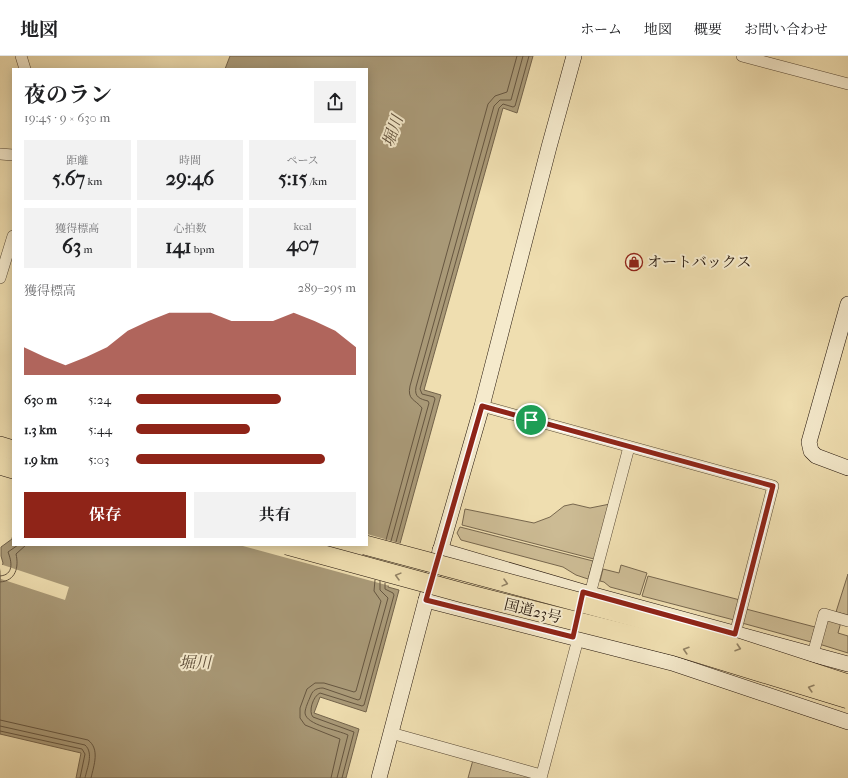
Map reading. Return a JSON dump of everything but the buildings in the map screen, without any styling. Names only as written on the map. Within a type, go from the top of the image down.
[{"type":"highway","points":[[0,446],[12,450]]},
{"type":"highway","points":[[0,465],[12,469]]},
{"type":"highway","name":"国道23号","points":[[292,546],[463,593],[675,646],[848,699]]},
{"type":"highway","name":"国道23号","points":[[368,546],[676,628],[848,684]]},
{"type":"street","points":[[21,56],[25,68]]},
{"type":"street","points":[[379,778],[426,600],[482,406],[574,56]]},
{"type":"street","points":[[742,56],[848,84]]},
{"type":"street","points":[[0,154],[12,155]]},
{"type":"street","points":[[0,278],[12,239]]},
{"type":"street","points":[[848,304],[809,442],[810,451],[816,456],[848,468]]},
{"type":"street","points":[[482,406],[773,486],[735,634]]},
{"type":"street","points":[[391,733],[541,777],[587,593],[629,447]]},
{"type":"street","points":[[440,550],[587,593],[848,664]]},
{"type":"street","points":[[426,600],[672,662],[848,722]]},
{"type":"street","points":[[813,654],[824,614],[848,621]]},
{"type":"shaded area","points":[[573,504],[590,508],[610,504],[594,559],[462,525],[465,509],[534,523],[550,517],[564,506]]},
{"type":"shaded area","points":[[460,527],[593,561],[588,579],[576,575],[563,567],[461,540],[457,533]]},
{"type":"shaded area","points":[[621,565],[647,573],[640,595],[610,587],[604,582],[600,581],[603,569],[619,573]]},
{"type":"shaded area","points":[[848,574],[848,615],[836,612]]},
{"type":"shaded area","points":[[648,576],[740,600],[734,620],[642,596]]},
{"type":"shaded area","points":[[746,609],[815,627],[811,642],[742,623]]},
{"type":"shaded area","points":[[830,619],[841,622],[838,633],[848,636],[848,653],[819,644],[826,622]]},
{"type":"shaded area","points":[[473,760],[535,778],[468,778]]},
{"type":"water","name":"堀川","points":[[230,56],[533,56],[517,113],[503,108],[424,390],[441,395],[388,587],[399,590],[366,712],[320,697],[314,713],[359,729],[346,778],[76,778],[81,753],[0,734],[0,573],[3,563],[1,547],[12,539],[12,546],[368,546],[368,68],[225,68]]},
{"type":"pier","points":[[368,534],[402,544],[391,586],[401,589],[243,546],[368,546]]},
{"type":"pier","points":[[0,564],[69,587],[65,600],[1,579]]},
{"type":"place","name":"オートバックス","points":[[634,262]]},
{"type":"route","points":[[482,406],[531,420],[773,486],[735,634],[583,592],[573,637],[426,600],[482,406]]}]
